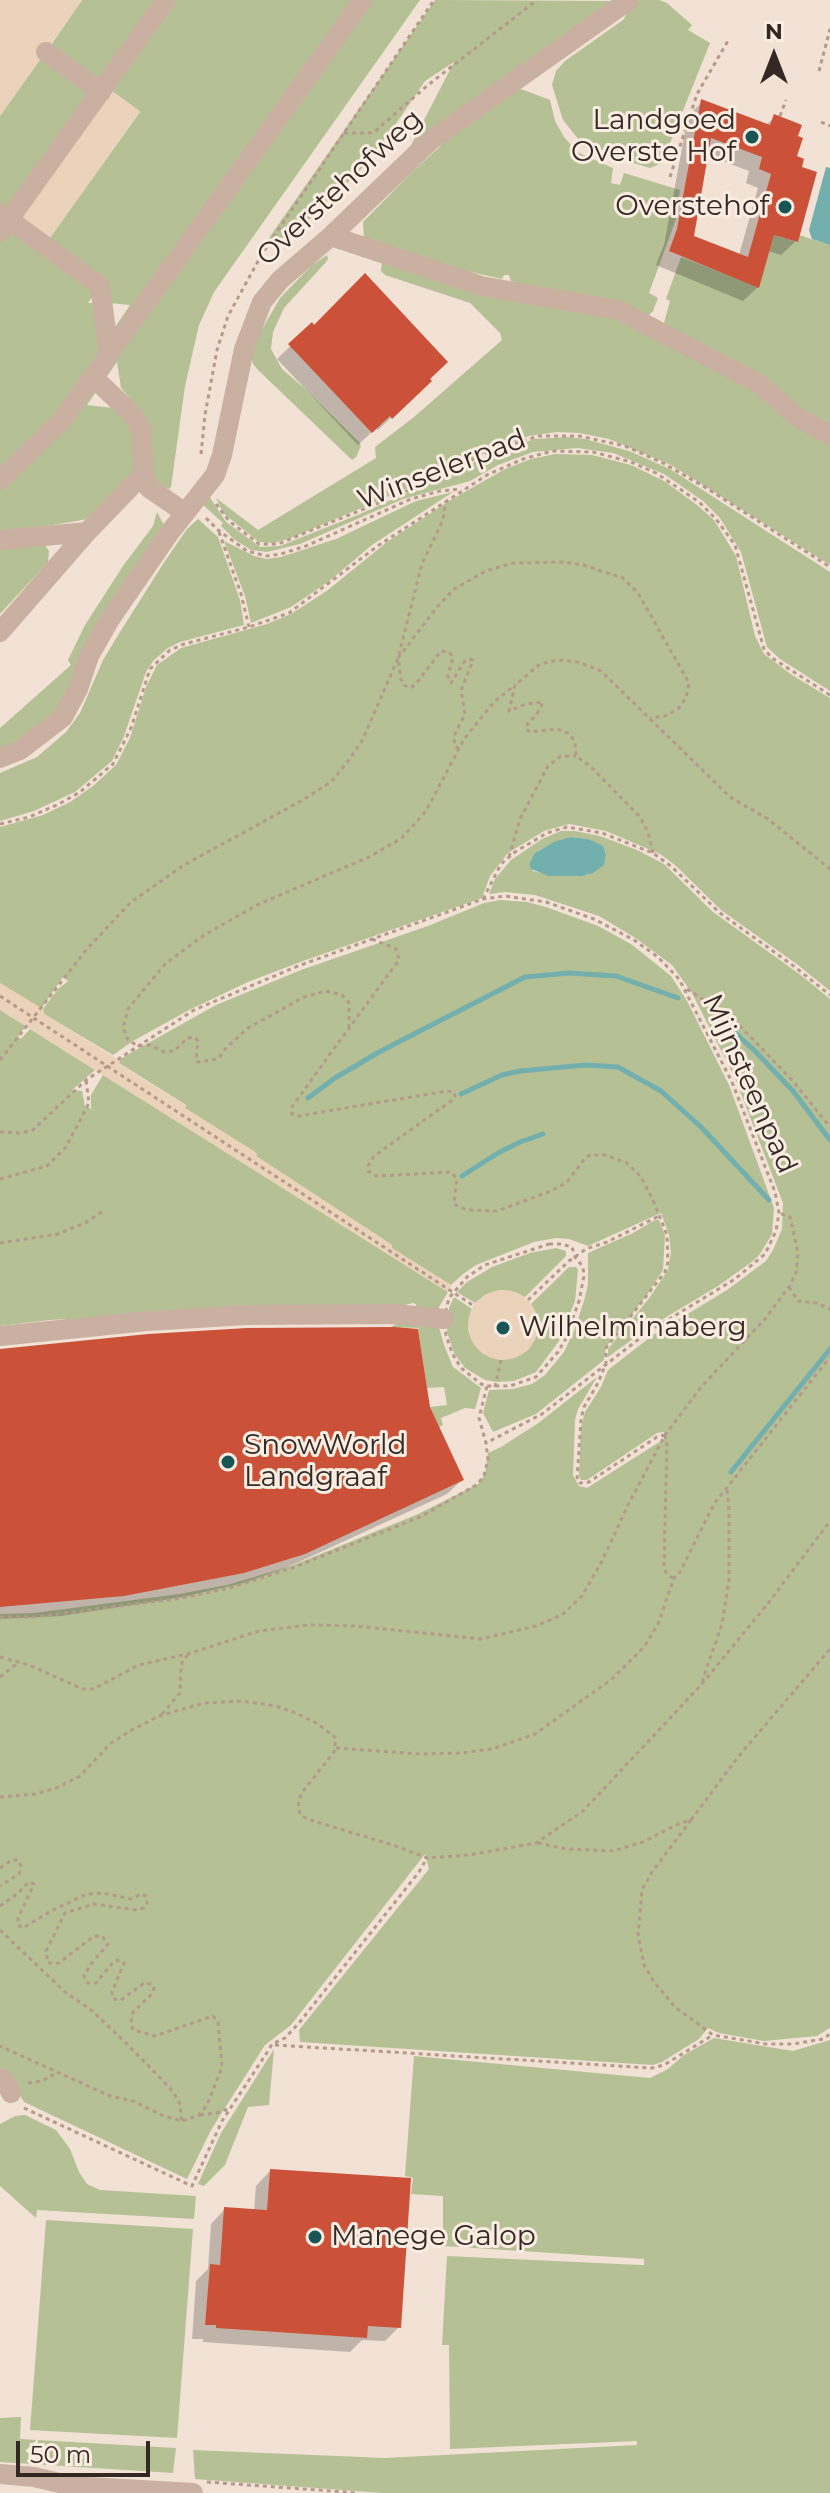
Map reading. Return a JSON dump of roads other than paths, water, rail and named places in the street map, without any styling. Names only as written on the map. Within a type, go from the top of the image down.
[{"type":"street","points":[[109,353],[100,286],[3,222],[166,0]]},
{"type":"street","points":[[0,480],[61,421],[363,0]]},
{"type":"street","name":"Overstehofweg","points":[[0,758],[20,750],[63,717],[78,689],[89,656],[110,619],[192,513],[215,475],[244,349],[262,302],[280,280],[331,236],[431,140],[629,0]]},
{"type":"street","points":[[46,52],[101,92]]},
{"type":"street","points":[[331,236],[481,286],[618,310],[758,383],[797,417],[830,435]]},
{"type":"street","points":[[93,377],[138,423],[142,431],[143,474],[149,488],[192,513]]},
{"type":"street","points":[[0,632],[87,532],[143,474]]},
{"type":"street","points":[[0,540],[87,532]]},
{"type":"street","points":[[0,1336],[147,1321],[247,1315],[396,1314],[444,1319]]},
{"type":"street","points":[[0,2474],[34,2477],[72,2486],[193,2493]]},
{"type":"street","points":[[41,2493],[72,2486]]},
{"type":"water","points":[[826,167],[830,168],[830,245],[812,239],[809,230]]},
{"type":"water","points":[[570,837],[588,839],[603,846],[606,854],[604,865],[582,876],[549,876],[531,869],[529,864],[535,853]]},
{"type":"waterway","points":[[308,1098],[379,1052],[525,977],[569,973],[616,976],[678,998]]},
{"type":"waterway","points":[[722,1021],[793,1091],[830,1140]]},
{"type":"waterway","points":[[461,1094],[502,1075],[520,1071],[585,1065],[618,1067],[661,1091],[701,1127],[769,1200]]},
{"type":"waterway","points":[[462,1176],[498,1153],[543,1134]]},
{"type":"waterway","points":[[731,1472],[830,1349]]},
{"type":"place","name":"Landgoed Overste Hof","points":[[752,137]]},
{"type":"place","name":"Overstehof","points":[[785,207]]},
{"type":"place","name":"Wilhelminaberg","points":[[503,1328]]},
{"type":"place","name":"SnowWorld Landgraaf","points":[[228,1462]]},
{"type":"place","name":"Manege Galop","points":[[315,2237]]}]
